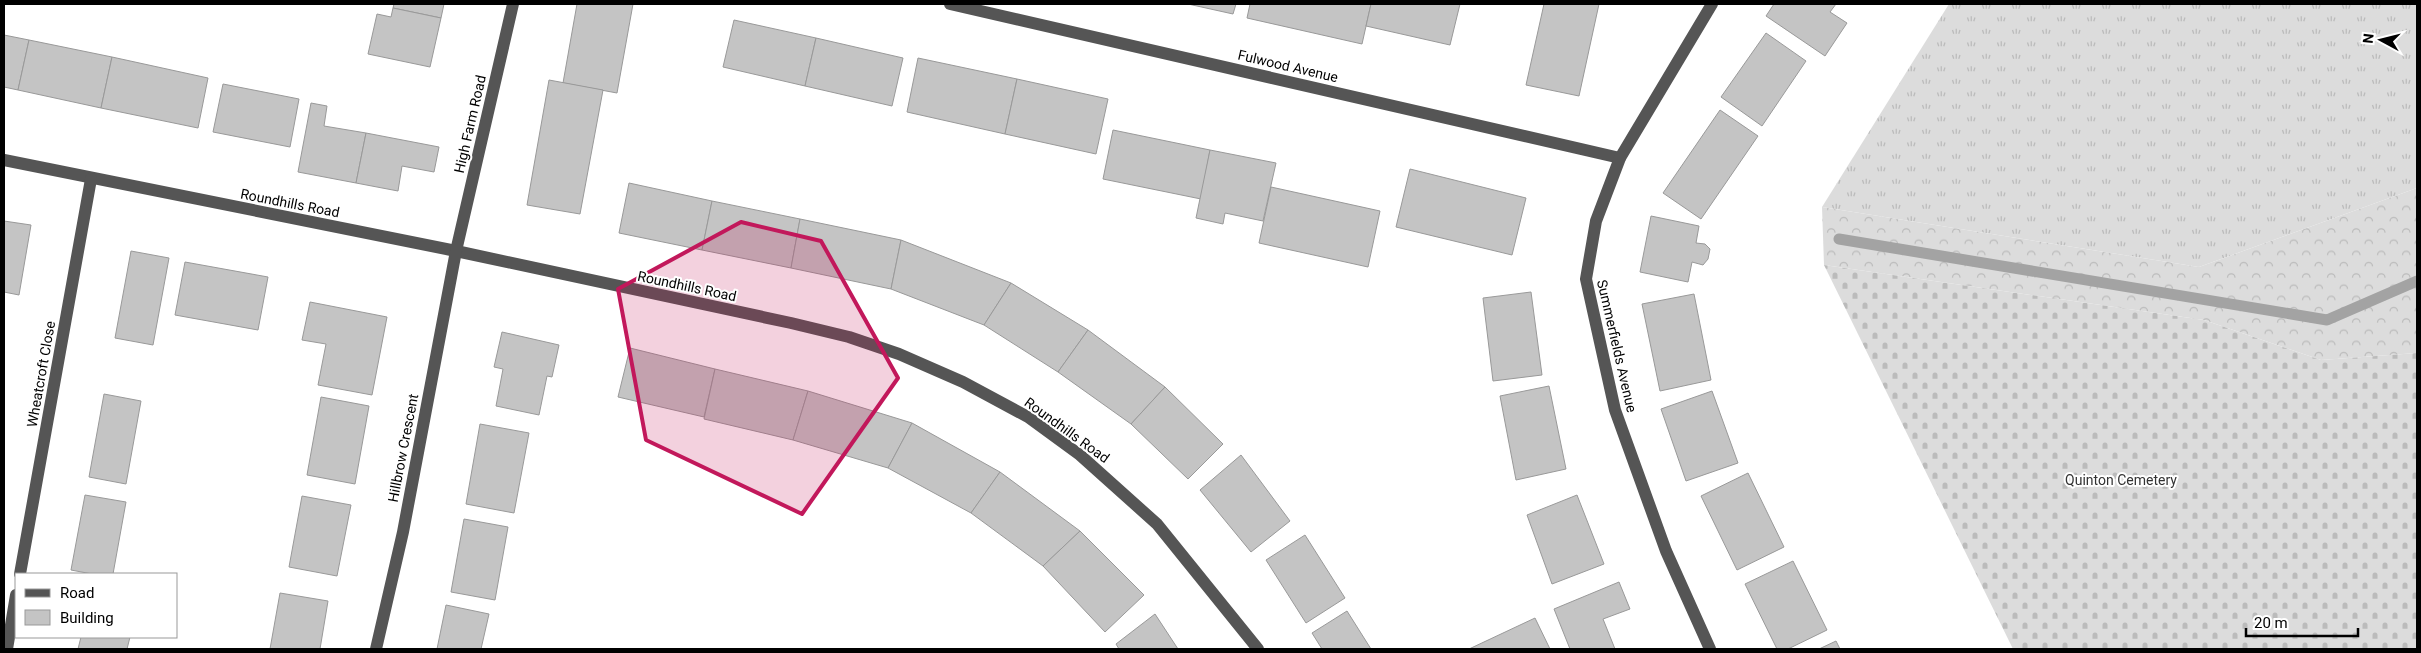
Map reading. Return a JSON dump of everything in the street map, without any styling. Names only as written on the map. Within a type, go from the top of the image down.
[{"type":"street","name":"High Farm Road","points":[[456,251],[513,4]]},
{"type":"street","name":"Fulwood Avenue","points":[[950,4],[1620,158]]},
{"type":"street","name":"Summerfields Avenue","points":[[1710,649],[1666,550],[1615,410],[1586,279],[1596,222],[1620,158],[1712,4]]},
{"type":"street","name":"Roundhills Road","points":[[4,160],[456,251],[850,337],[899,354],[963,382],[1028,417],[1080,455],[1150,518],[1258,649]]},
{"type":"street","name":"Wheatcroft Close","points":[[20,573],[91,179]]},
{"type":"street","name":"Hillbrow Crescent","points":[[376,649],[403,532],[456,251]]},
{"type":"street","points":[[7,649],[15,601]]},
{"type":"highlighted area","points":[[741,222],[821,241],[898,378],[802,514],[646,440],[618,289]]},
{"type":"green space","points":[[1949,4],[2417,4],[2417,188],[2199,267],[1822,207]]},
{"type":"green space","points":[[2417,188],[2417,353],[2321,360],[2204,320],[1824,265],[1822,207],[2199,267]]},
{"type":"green space","name":"Quinton Cemetery","points":[[1824,265],[2204,320],[2321,360],[2417,353],[2417,649],[2013,649]]},
{"type":"building","points":[[394,4],[444,4],[441,18],[393,8]]},
{"type":"building","points":[[577,4],[633,4],[617,93],[563,83]]},
{"type":"building","points":[[1188,4],[1236,4],[1233,14]]},
{"type":"building","points":[[1250,4],[1371,4],[1362,44],[1247,18]]},
{"type":"building","points":[[1371,4],[1460,4],[1450,45],[1366,26]]},
{"type":"building","points":[[1544,4],[1599,4],[1579,96],[1526,85]]},
{"type":"building","points":[[1774,4],[1836,4],[1830,12],[1847,23],[1825,56],[1766,16]]},
{"type":"building","points":[[393,8],[441,18],[430,67],[368,54],[377,14],[391,17]]},
{"type":"building","points":[[734,20],[816,38],[805,86],[723,67]]},
{"type":"building","points":[[1766,33],[1806,61],[1762,126],[1721,97]]},
{"type":"building","points":[[4,35],[29,40],[18,90],[4,87]]},
{"type":"building","points":[[816,38],[903,58],[892,106],[805,86]]},
{"type":"building","points":[[29,40],[112,57],[101,108],[18,90]]},
{"type":"building","points":[[112,57],[208,78],[198,128],[101,108]]},
{"type":"building","points":[[918,58],[1017,79],[1005,134],[907,112]]},
{"type":"building","points":[[1017,79],[1108,99],[1096,154],[1005,134]]},
{"type":"building","points":[[549,80],[603,90],[580,214],[527,205]]},
{"type":"building","points":[[223,84],[299,99],[290,147],[213,132]]},
{"type":"building","points":[[311,103],[327,106],[324,126],[366,133],[356,183],[298,172]]},
{"type":"building","points":[[1720,110],[1758,136],[1701,219],[1663,193]]},
{"type":"building","points":[[1113,130],[1210,150],[1201,199],[1103,179]]},
{"type":"building","points":[[366,133],[439,147],[434,172],[402,166],[398,191],[356,183]]},
{"type":"building","points":[[1210,150],[1276,163],[1263,221],[1225,213],[1223,224],[1196,218]]},
{"type":"building","points":[[1410,169],[1526,198],[1512,255],[1396,227]]},
{"type":"building","points":[[629,183],[712,201],[702,250],[619,233]]},
{"type":"building","points":[[1271,187],[1380,211],[1368,267],[1259,243]]},
{"type":"building","points":[[712,201],[800,219],[791,268],[702,250]]},
{"type":"building","points":[[1651,216],[1699,226],[1696,243],[1705,244],[1710,249],[1708,259],[1703,265],[1692,262],[1688,282],[1640,272]]},
{"type":"building","points":[[800,219],[901,240],[891,289],[791,268]]},
{"type":"building","points":[[4,221],[31,225],[19,295],[4,292]]},
{"type":"building","points":[[901,240],[1011,283],[984,325],[891,289]]},
{"type":"building","points":[[131,251],[169,258],[153,345],[115,338]]},
{"type":"building","points":[[185,262],[268,277],[258,330],[175,315]]},
{"type":"building","points":[[1011,283],[1088,330],[1058,372],[984,325]]},
{"type":"building","points":[[1531,292],[1542,375],[1493,381],[1483,298]]},
{"type":"building","points":[[1694,294],[1711,380],[1660,391],[1642,304]]},
{"type":"building","points":[[310,302],[387,317],[372,395],[318,385],[326,344],[302,340]]},
{"type":"building","points":[[1088,330],[1165,387],[1131,424],[1058,372]]},
{"type":"building","points":[[502,332],[559,345],[552,377],[547,376],[539,415],[496,406],[503,369],[494,367]]},
{"type":"building","points":[[630,348],[715,369],[704,417],[618,397]]},
{"type":"building","points":[[715,369],[808,391],[793,440],[704,419]]},
{"type":"building","points":[[1549,386],[1566,469],[1516,480],[1500,396]]},
{"type":"building","points":[[1165,387],[1223,444],[1188,479],[1131,424]]},
{"type":"building","points":[[808,391],[912,423],[888,468],[793,440]]},
{"type":"building","points":[[1712,391],[1738,463],[1686,481],[1661,409]]},
{"type":"building","points":[[104,394],[141,401],[126,484],[89,477]]},
{"type":"building","points":[[321,397],[369,406],[355,484],[307,475]]},
{"type":"building","points":[[912,423],[1000,472],[971,513],[888,468]]},
{"type":"building","points":[[480,424],[529,433],[514,513],[466,504]]},
{"type":"building","points":[[1241,455],[1290,521],[1251,552],[1200,490]]},
{"type":"building","points":[[1000,472],[1080,531],[1043,566],[971,513]]},
{"type":"building","points":[[1748,473],[1784,547],[1737,570],[1701,496]]},
{"type":"building","points":[[85,495],[126,502],[113,573],[87,573],[71,570]]},
{"type":"building","points":[[1577,495],[1604,564],[1552,584],[1527,515]]},
{"type":"building","points":[[302,496],[351,505],[337,576],[289,567]]},
{"type":"building","points":[[464,519],[508,527],[495,600],[451,592]]},
{"type":"building","points":[[1080,531],[1144,595],[1105,632],[1043,566]]},
{"type":"building","points":[[1305,535],[1345,598],[1306,623],[1266,560]]},
{"type":"building","points":[[1793,561],[1827,630],[1788,649],[1777,649],[1745,584]]},
{"type":"building","points":[[1619,582],[1630,609],[1603,619],[1615,649],[1570,649],[1554,609]]},
{"type":"building","points":[[280,593],[328,601],[320,649],[270,649]]},
{"type":"building","points":[[446,605],[489,614],[481,649],[437,649]]},
{"type":"building","points":[[1347,611],[1371,649],[1322,649],[1312,633]]},
{"type":"building","points":[[1155,614],[1178,649],[1119,649],[1116,644]]},
{"type":"building","points":[[1535,618],[1550,649],[1469,649]]},
{"type":"building","points":[[81,638],[130,638],[127,649],[78,649]]},
{"type":"building","points":[[1836,641],[1840,649],[1819,649]]},
{"type":"waterway","points":[[1839,239],[2327,320],[2417,281]]}]
